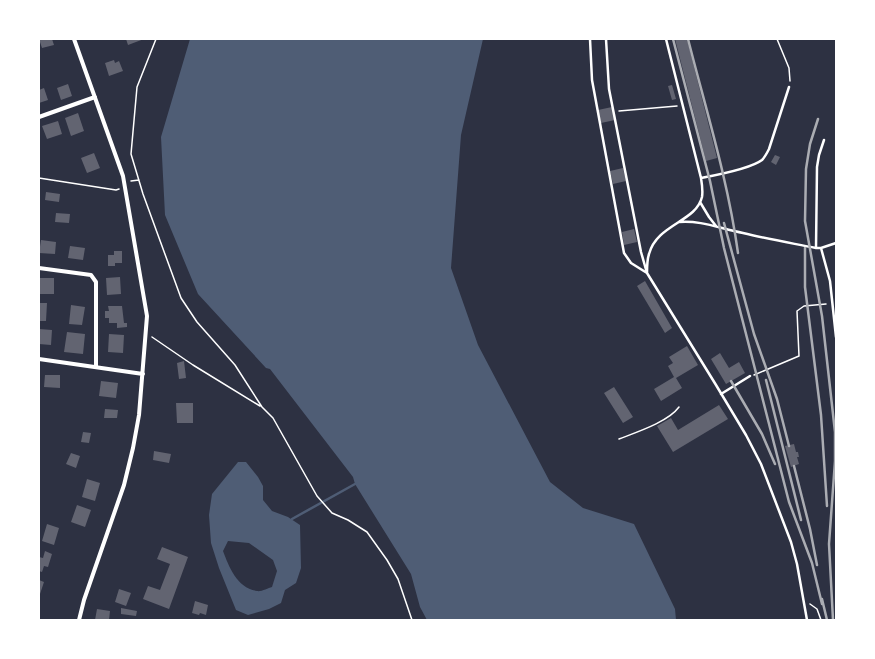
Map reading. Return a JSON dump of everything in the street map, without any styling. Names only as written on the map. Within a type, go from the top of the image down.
[{"type":"street","points":[[74,39],[123,176],[147,316],[139,415],[124,485],[84,600],[79,620]]},
{"type":"street","points":[[39,116],[95,97]]},
{"type":"street","points":[[39,268],[91,275],[96,282],[96,368]]},
{"type":"street","points":[[39,359],[143,374]]},
{"type":"lane","points":[[590,39],[592,80],[624,253],[631,263],[647,273]]},
{"type":"lane","points":[[606,39],[609,88],[641,252],[647,273],[754,449],[767,478],[791,542],[797,564],[807,620]]},
{"type":"lane","points":[[647,273],[649,253],[654,243],[662,234],[695,210],[702,195],[701,178],[666,39]]},
{"type":"lane","points":[[701,178],[748,167],[764,158],[769,149],[789,87]]},
{"type":"lane","points":[[816,248],[817,167],[824,140]]},
{"type":"lane","points":[[700,201],[709,218],[717,227]]},
{"type":"lane","points":[[678,222],[691,221],[816,248],[821,248],[836,243]]},
{"type":"lane","points":[[821,248],[828,275],[836,337]]},
{"type":"lane","points":[[721,394],[750,376]]},
{"type":"path","points":[[156,39],[137,87],[131,154],[181,298],[197,322],[235,365],[262,407],[272,418],[317,496],[332,513],[348,520],[366,532],[387,560],[398,579],[412,620]]},
{"type":"path","points":[[777,39],[789,68],[789,87]]},
{"type":"path","points":[[614,111],[683,105]]},
{"type":"path","points":[[39,178],[116,190],[125,187]]},
{"type":"path","points":[[132,181],[139,180]]},
{"type":"path","points":[[750,376],[799,356],[797,311],[804,306],[832,304]]},
{"type":"path","points":[[146,333],[193,365],[262,407]]},
{"type":"path","points":[[619,439],[654,425],[675,412],[679,407]]},
{"type":"path","points":[[804,603],[812,605],[817,609],[821,620]]},
{"type":"water","points":[[190,39],[483,39],[461,135],[451,268],[478,345],[550,482],[583,508],[634,524],[675,609],[676,620],[427,620],[420,607],[411,574],[355,484],[353,477],[270,369],[266,368],[198,294],[165,215],[161,137]]},
{"type":"water","points":[[238,462],[246,462],[263,486],[263,500],[272,511],[288,517],[300,525],[301,568],[296,583],[285,590],[281,603],[269,609],[248,615],[236,610],[219,568],[211,543],[209,515],[212,494]],"holes":[[[228,541],[249,543],[273,560],[277,571],[272,587],[259,591],[250,589],[244,586],[231,570],[223,551]]]},
{"type":"building","points":[[39,39],[52,39],[54,45],[42,48]]},
{"type":"building","points":[[126,39],[144,39],[128,45]]},
{"type":"building","points":[[675,39],[687,39],[717,158],[706,161]]},
{"type":"building","points":[[114,60],[115,63],[119,61],[123,71],[109,76],[105,63]]},
{"type":"building","points":[[68,84],[72,96],[61,100],[57,88]]},
{"type":"building","points":[[672,85],[676,99],[672,100],[668,86]]},
{"type":"building","points":[[44,88],[48,100],[39,103],[39,90]]},
{"type":"building","points":[[612,107],[615,120],[601,123],[598,110]]},
{"type":"building","points":[[78,113],[84,131],[71,136],[65,118]]},
{"type":"building","points":[[58,121],[62,134],[47,139],[42,126]]},
{"type":"building","points":[[94,153],[100,168],[87,173],[81,158]]},
{"type":"building","points":[[775,155],[780,157],[776,165],[771,162]]},
{"type":"building","points":[[623,168],[626,181],[613,184],[610,171]]},
{"type":"building","points":[[46,192],[60,194],[59,202],[45,200]]},
{"type":"building","points":[[56,213],[70,214],[69,223],[55,222]]},
{"type":"building","points":[[634,229],[637,242],[624,245],[622,232]]},
{"type":"building","points":[[41,240],[56,242],[55,254],[39,253]]},
{"type":"building","points":[[70,246],[85,248],[83,260],[68,258]]},
{"type":"building","points":[[114,251],[122,251],[122,263],[115,263],[115,266],[108,266],[108,255],[114,255]]},
{"type":"building","points":[[120,277],[121,294],[107,295],[106,278]]},
{"type":"building","points":[[40,278],[54,278],[54,294],[40,294]]},
{"type":"building","points":[[645,281],[672,328],[665,333],[637,286]]},
{"type":"building","points":[[39,303],[47,303],[46,321],[39,321]]},
{"type":"building","points":[[71,305],[85,307],[82,325],[69,324]]},
{"type":"building","points":[[108,306],[122,306],[124,323],[127,323],[127,327],[117,328],[117,323],[109,323],[109,318],[105,318],[105,311],[109,311]]},
{"type":"building","points":[[39,329],[52,330],[51,345],[39,344]]},
{"type":"building","points":[[67,332],[85,334],[83,354],[64,352]]},
{"type":"building","points":[[109,334],[124,335],[123,353],[108,352]]},
{"type":"building","points":[[687,346],[698,365],[676,378],[682,388],[661,401],[654,389],[674,377],[668,366],[673,363],[669,357]]},
{"type":"building","points":[[720,353],[729,368],[739,362],[745,373],[726,384],[711,359]]},
{"type":"building","points":[[184,361],[186,378],[179,379],[177,363]]},
{"type":"building","points":[[45,375],[60,375],[60,388],[44,387]]},
{"type":"building","points":[[101,381],[118,383],[116,398],[99,396]]},
{"type":"building","points":[[614,387],[633,417],[623,423],[604,393]]},
{"type":"building","points":[[176,403],[193,403],[193,423],[177,423]]},
{"type":"building","points":[[719,405],[728,419],[673,452],[657,426],[671,418],[678,430]]},
{"type":"building","points":[[105,409],[118,410],[117,418],[104,418]]},
{"type":"building","points":[[83,432],[91,433],[89,443],[81,442]]},
{"type":"building","points":[[794,444],[796,452],[798,452],[799,457],[797,457],[799,464],[791,467],[785,446]]},
{"type":"building","points":[[154,451],[171,454],[169,463],[153,460]]},
{"type":"building","points":[[71,453],[80,456],[76,468],[66,464]]},
{"type":"building","points":[[87,479],[100,483],[95,501],[82,497]]},
{"type":"building","points":[[77,505],[91,510],[85,527],[71,522]]},
{"type":"building","points":[[47,524],[59,528],[54,545],[42,541]]},
{"type":"building","points":[[162,547],[188,557],[169,609],[143,599],[148,586],[160,590],[170,564],[157,559]]},
{"type":"building","points":[[45,551],[52,554],[48,567],[44,566],[42,572],[39,571],[39,557],[43,558]]},
{"type":"building","points":[[39,580],[44,582],[39,597]]},
{"type":"building","points":[[119,589],[131,593],[126,606],[115,602]]},
{"type":"building","points":[[195,601],[208,605],[206,615],[192,613]]},
{"type":"building","points":[[121,608],[137,611],[136,616],[121,614]]},
{"type":"building","points":[[97,609],[110,611],[109,620],[95,620]]},
{"type":"waterway","points":[[292,519],[355,484]]},
{"type":"railway","points":[[673,39],[710,181],[724,248],[789,502],[812,563],[822,604]]},
{"type":"railway","points":[[688,39],[723,172],[738,253]]},
{"type":"railway","points":[[818,119],[810,144],[806,169],[805,221],[822,316],[835,432],[835,461],[829,544],[833,620]]},
{"type":"railway","points":[[724,223],[754,334],[777,399],[789,446]]},
{"type":"railway","points":[[805,248],[805,287],[821,415],[827,506]]},
{"type":"railway","points":[[766,380],[801,520]]},
{"type":"railway","points":[[731,381],[762,434],[775,464]]},
{"type":"railway","points":[[794,466],[810,529],[817,565]]},
{"type":"railway","points":[[822,599],[827,620]]}]
